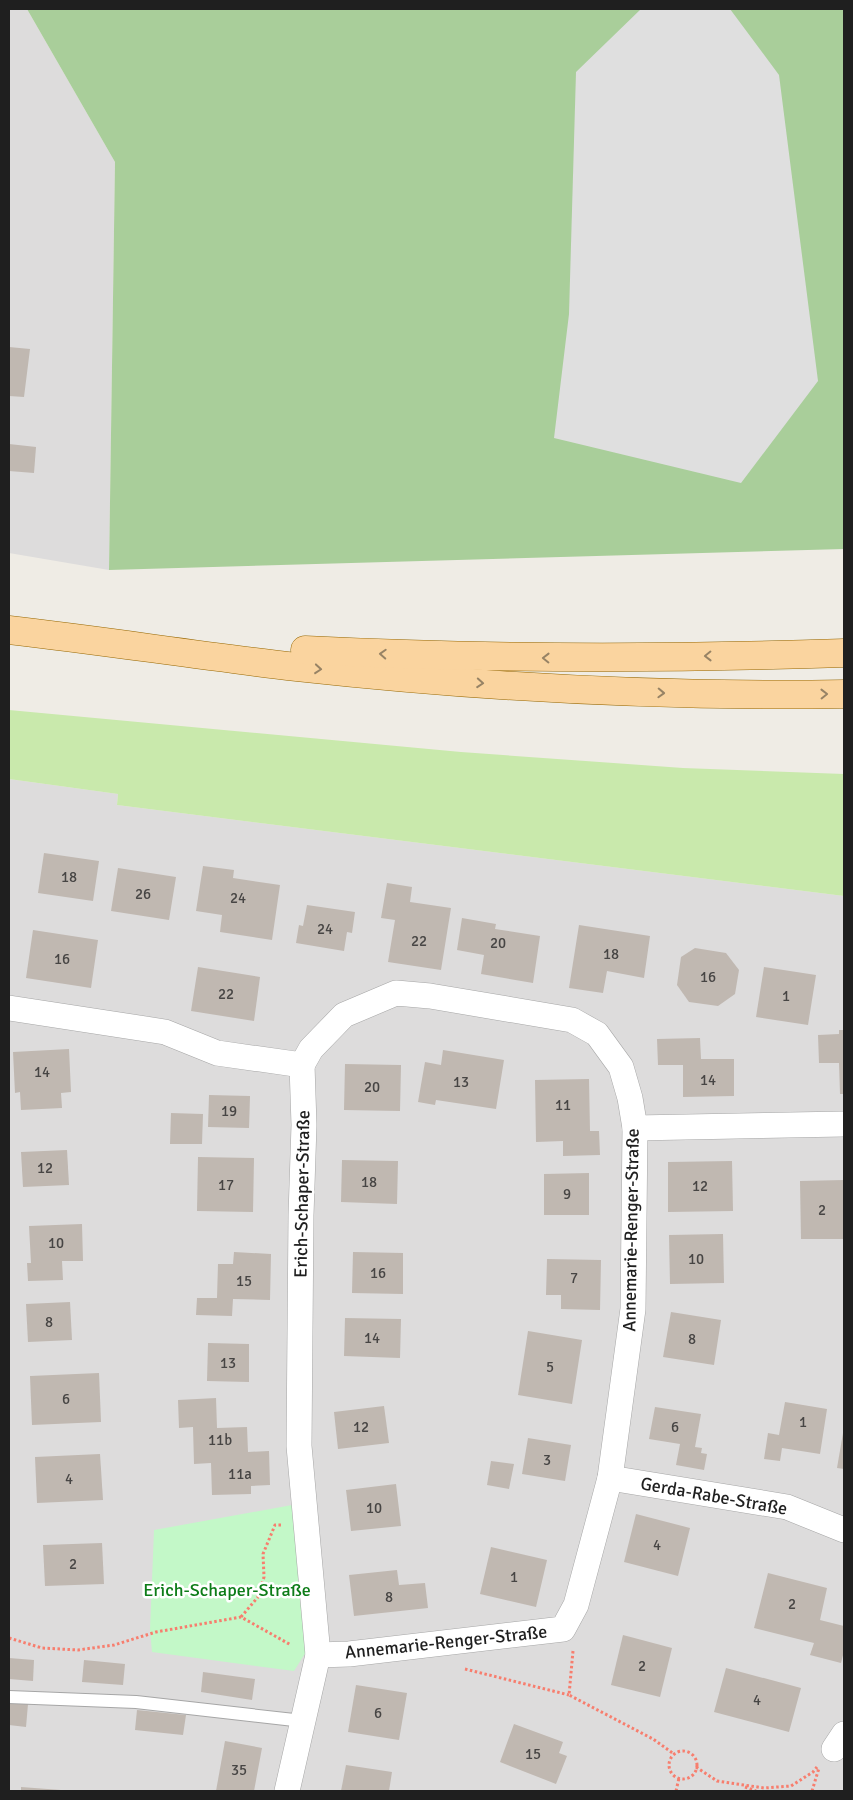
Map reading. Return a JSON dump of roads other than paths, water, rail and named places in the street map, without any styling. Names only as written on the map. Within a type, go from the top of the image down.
[{"type":"main road","points":[[9,630],[239,660],[426,680],[612,691],[844,694]]},
{"type":"main road","points":[[44,634],[400,655],[578,658],[844,653]]},
{"type":"street","name":"Annemarie-Renger-Straße","points":[[302,1065],[312,1049],[344,1015],[396,993],[430,996],[572,1020],[597,1034],[621,1068],[630,1098],[635,1128],[633,1309],[610,1478],[576,1605],[563,1629],[349,1654],[318,1655]]},
{"type":"street","points":[[9,1008],[165,1032],[216,1053],[302,1065]]},
{"type":"street","name":"Erich-Schaper-Straße","points":[[287,1791],[318,1655],[299,1446],[301,1215],[304,1125],[302,1065]]},
{"type":"street","points":[[635,1128],[844,1124]]},
{"type":"street","name":"Gerda-Rabe-Straße","points":[[610,1478],[788,1507],[844,1530]]},
{"type":"lane","points":[[9,1697],[136,1702],[303,1721]]}]
